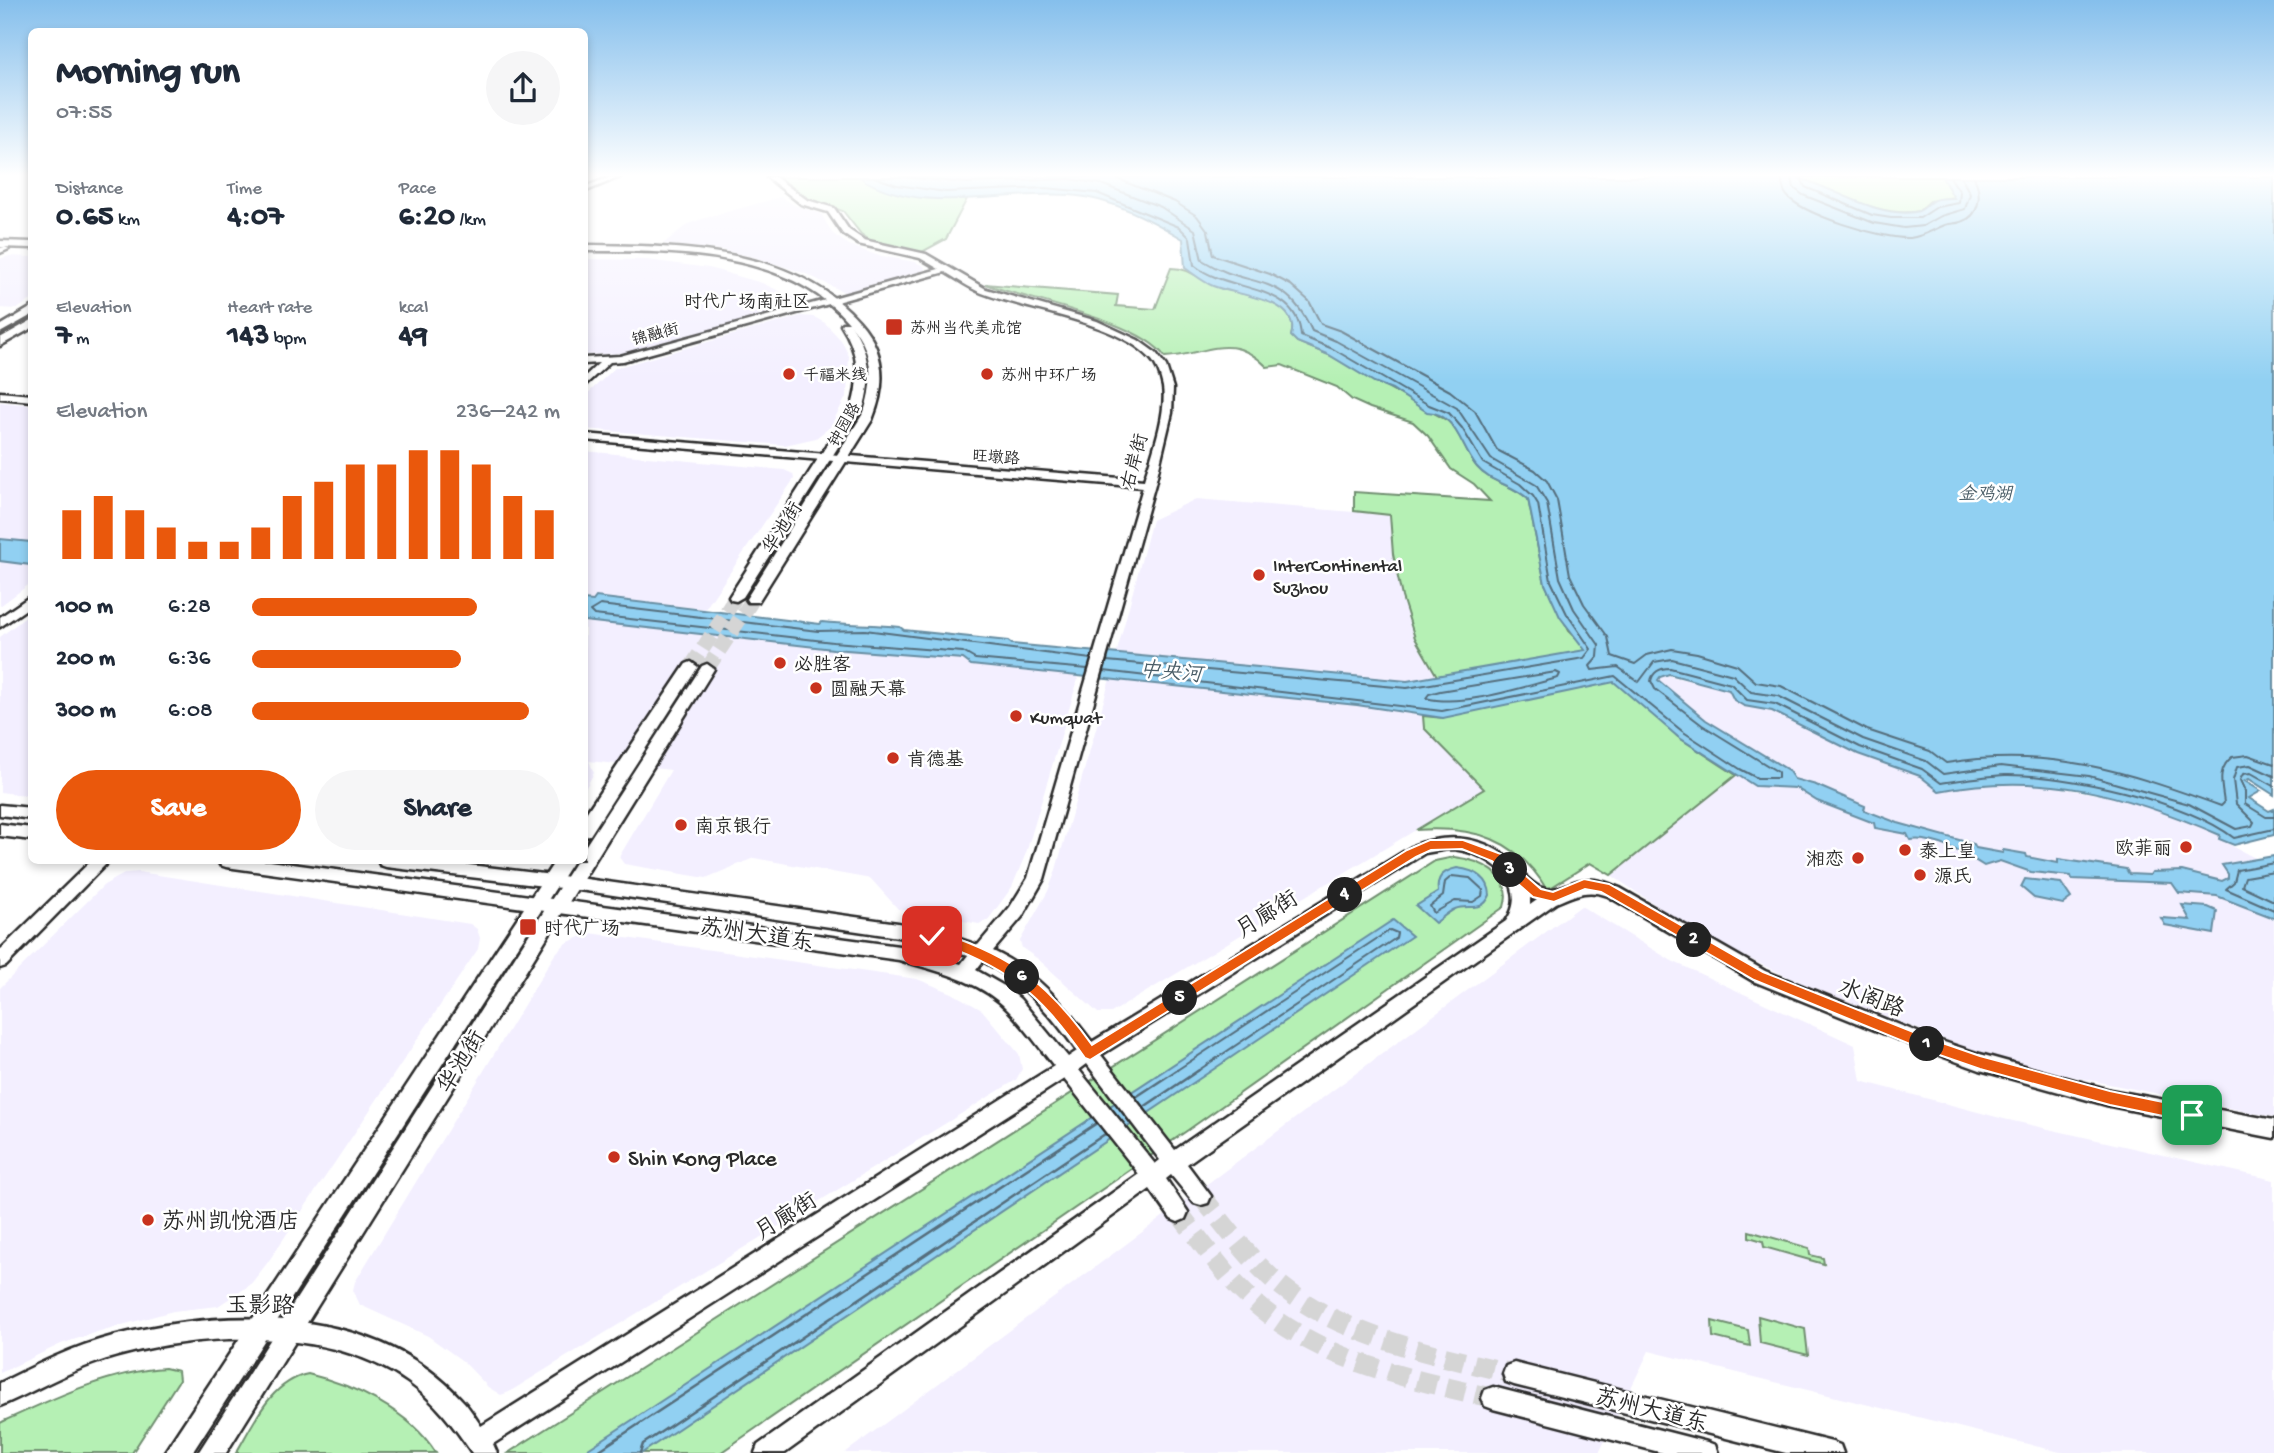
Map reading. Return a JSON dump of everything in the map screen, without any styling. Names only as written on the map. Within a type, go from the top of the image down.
[{"type":"main road","points":[[1,248],[28,247]]},
{"type":"main road","name":"钟园路","points":[[588,250],[655,250],[729,259],[789,276],[836,301],[858,323],[868,340],[876,364],[872,405],[841,460]]},
{"type":"main road","name":"钟园路","points":[[588,250],[652,254],[725,264],[782,281],[824,304],[853,334],[862,357],[864,380],[858,406],[823,460]]},
{"type":"main road","points":[[0,330],[28,312]]},
{"type":"main road","points":[[0,343],[28,326]]},
{"type":"main road","name":"华池街","points":[[736,597],[823,460]]},
{"type":"main road","name":"华池街","points":[[753,599],[841,460]]},
{"type":"main road","name":"华池街","points":[[588,825],[699,668],[588,858]]},
{"type":"main road","name":"华池街","points":[[177,1453],[563,864]]},
{"type":"main road","name":"华池街","points":[[211,1453],[585,864]]},
{"type":"street","name":"右岸街","points":[[873,245],[923,256],[983,291],[1094,323],[1135,342],[1153,355],[1166,379],[1167,413],[1149,484],[1036,879],[1016,912],[964,972]]},
{"type":"street","name":"锦融街","points":[[588,361],[606,361],[943,270]]},
{"type":"street","points":[[588,379],[606,361]]},
{"type":"street","points":[[0,388],[28,391]]},
{"type":"street","points":[[0,395],[28,398]]},
{"type":"street","name":"旺墩路","points":[[588,437],[823,460]]},
{"type":"street","name":"旺墩路","points":[[588,444],[841,460],[1149,484]]},
{"type":"street","points":[[0,623],[28,602]]},
{"type":"street","points":[[0,810],[28,814]]},
{"type":"street","points":[[0,830],[28,834]]},
{"type":"street","name":"月廊街","points":[[483,1447],[1066,1068],[1420,849],[1452,843],[1475,847],[1496,858],[1513,872]]},
{"type":"street","points":[[0,961],[98,864]]},
{"type":"street","name":"苏州大道东","points":[[248,864],[900,953],[964,972],[998,991],[1014,1004],[1135,1152],[1178,1212]]},
{"type":"street","name":"苏州大道东","points":[[411,864],[898,930],[950,940],[981,953],[1017,972],[1037,989],[1069,1024],[1113,1085],[1201,1196]]},
{"type":"street","points":[[1513,872],[1537,894],[1558,896]]},
{"type":"street","points":[[766,1453],[1152,1177],[1512,926],[1521,913],[1524,899],[1513,872]]},
{"type":"street","name":"水阁路","points":[[1512,926],[1581,884],[1604,888],[1759,976],[1834,1008],[1980,1062],[2110,1098],[2274,1129]]},
{"type":"street","name":"玉影路","points":[[0,1395],[64,1364],[111,1348],[204,1331],[289,1329],[323,1334],[379,1353],[412,1371],[437,1389],[464,1416],[483,1447]]},
{"type":"street","name":"苏州大道东","points":[[1514,1374],[1832,1453]]},
{"type":"street","name":"苏州大道东","points":[[1493,1398],[1707,1453]]},
{"type":"shaded area","points":[[671,245],[849,245],[876,255],[915,262],[924,266],[925,270],[855,292],[844,292],[804,273],[721,250]]},
{"type":"shaded area","points":[[9,256],[28,257],[28,302],[17,309],[0,308],[0,259]]},
{"type":"shaded area","points":[[588,259],[647,260],[709,268],[762,283],[799,300],[801,305],[622,353],[588,355]]},
{"type":"shaded area","points":[[801,316],[814,317],[825,323],[841,340],[849,356],[847,395],[830,427],[816,438],[785,445],[588,429],[588,393],[615,368]]},
{"type":"shaded area","points":[[0,402],[28,405],[28,585],[0,606]]},
{"type":"shaded area","points":[[588,451],[784,470],[793,474],[794,479],[705,609],[596,597],[593,601],[588,600]]},
{"type":"shaded area","points":[[1196,499],[1390,515],[1393,554],[1402,597],[1415,638],[1437,676],[1407,681],[1354,678],[1116,655],[1152,520]]},
{"type":"shaded area","points":[[28,615],[28,796],[0,792],[0,637]]},
{"type":"shaded area","points":[[588,621],[833,649],[963,659],[971,665],[1079,676],[1026,853],[1012,887],[988,920],[979,924],[898,909],[871,879],[754,858],[706,878],[624,864],[619,857],[671,770],[589,761],[594,773],[588,784]]},
{"type":"shaded area","points":[[1665,675],[1729,690],[1744,706],[1772,711],[1858,754],[1920,776],[1939,791],[1976,784],[2034,783],[2111,797],[2157,810],[2220,835],[2219,839],[2274,868],[2274,1117],[2059,1074],[2006,1061],[1943,1039],[1801,983],[1735,952],[1675,918],[1611,875],[1736,775],[1706,719],[1660,684],[1658,680]]},
{"type":"shaded area","points":[[1110,679],[1357,705],[1423,716],[1424,728],[1484,789],[1111,1013],[1098,1013],[1022,948],[1020,941],[1055,873]]},
{"type":"shaded area","points":[[139,872],[470,924],[477,929],[480,938],[478,949],[250,1285],[218,1306],[173,1311],[100,1331],[61,1344],[0,1373],[0,988],[104,885],[126,873]]},
{"type":"shaded area","points":[[1581,906],[1672,961],[1855,1045],[1861,1081],[2004,1119],[2274,1180],[2274,1453],[2064,1453],[1649,1351],[1599,1453],[845,1453]]},
{"type":"shaded area","points":[[590,933],[917,979],[952,993],[982,1010],[1019,1054],[1022,1069],[1016,1080],[501,1395],[488,1387],[464,1362],[428,1336],[360,1305],[353,1290],[355,1282],[555,954],[566,943]]},
{"type":"green space","points":[[889,245],[935,245],[922,252]]},
{"type":"green space","points":[[1171,268],[1185,270],[1220,288],[1268,301],[1279,307],[1288,314],[1292,324],[1291,336],[1297,342],[1329,355],[1448,421],[1477,467],[1528,499],[1545,584],[1569,631],[1678,737],[1736,775],[1611,875],[1590,863],[1547,890],[1522,858],[1492,839],[1456,830],[1416,830],[1484,789],[1424,728],[1423,716],[1443,718],[1437,676],[1415,638],[1402,597],[1393,554],[1390,515],[1354,511],[1354,492],[1490,501],[1474,484],[1451,469],[1428,436],[1413,422],[1352,400],[1337,387],[1282,365],[1267,367],[1254,356],[1230,347],[1165,357],[1152,344],[1109,322],[985,284],[1118,295],[1116,306],[1155,309]]},
{"type":"green space","points":[[1454,857],[1484,866],[1500,878],[1506,896],[1504,907],[1188,1130],[720,1453],[508,1453],[1435,861]]},
{"type":"green space","points":[[1749,1231],[1809,1248],[1810,1255],[1823,1258],[1824,1264],[1764,1247],[1763,1241],[1749,1237]]},
{"type":"green space","points":[[1758,1316],[1805,1329],[1808,1355],[1760,1343]]},
{"type":"green space","points":[[1712,1321],[1748,1330],[1750,1346],[1713,1337]]},
{"type":"green space","points":[[165,1368],[178,1371],[179,1380],[132,1453],[0,1453],[0,1423],[64,1394],[103,1380]]},
{"type":"green space","points":[[308,1374],[344,1385],[380,1402],[412,1424],[436,1453],[236,1453],[264,1405],[273,1395],[295,1378]]},
{"type":"water","name":"金鸡湖","points":[[1183,245],[2274,245],[2274,795],[2249,779],[2245,781],[2261,791],[2249,798],[2269,811],[2274,809],[2274,835],[2234,845],[2219,839],[2220,835],[2150,808],[2082,790],[2048,785],[1977,785],[1939,791],[1920,776],[1858,754],[1772,711],[1744,706],[1734,700],[1729,690],[1669,674],[1658,680],[1706,720],[1788,770],[1794,779],[1816,785],[1865,806],[1864,810],[1898,823],[1974,844],[1976,848],[2026,854],[2027,857],[2058,863],[2058,859],[2126,869],[2129,874],[2150,875],[2152,872],[2182,871],[2222,881],[2228,878],[2228,874],[2222,865],[2274,856],[2274,918],[2217,896],[2179,893],[2172,883],[2072,879],[2071,876],[2031,872],[2000,861],[1984,866],[1939,843],[1910,840],[1907,834],[1875,828],[1874,823],[1817,801],[1796,788],[1755,786],[1678,737],[1614,682],[1443,718],[1357,705],[971,665],[963,659],[833,649],[588,621],[588,600],[593,601],[596,597],[820,624],[900,627],[904,630],[1008,641],[1012,644],[1407,681],[1585,650],[1560,617],[1545,584],[1528,499],[1482,472],[1471,460],[1457,433],[1445,418],[1427,412],[1392,389],[1374,382],[1329,355],[1297,342],[1291,336],[1292,323],[1287,314],[1277,306],[1265,300],[1213,286],[1185,268]]},
{"type":"water","points":[[0,539],[28,542],[28,565],[0,561]]},
{"type":"water","points":[[1457,868],[1484,879],[1490,895],[1483,904],[1460,907],[1435,923],[1416,906],[1438,892],[1438,882],[1442,876]]},
{"type":"water","points":[[2025,879],[2061,883],[2071,898],[2063,904],[2034,898],[2021,887]]},
{"type":"water","points":[[2182,905],[2208,907],[2217,911],[2214,934],[2165,925],[2161,918],[2190,920]]},
{"type":"water","points":[[1393,920],[1412,936],[642,1453],[582,1453]]},
{"type":"tunnel","points":[[691,667],[736,597]]},
{"type":"tunnel","points":[[707,669],[753,599]]},
{"type":"tunnel","points":[[1201,1196],[1265,1272],[1301,1300],[1329,1317],[1388,1341],[1514,1374]]},
{"type":"tunnel","points":[[1178,1212],[1246,1295],[1283,1325],[1310,1341],[1369,1366],[1493,1398]]},
{"type":"place","name":"苏州当代美术馆","points":[[894,327]]},
{"type":"place","name":"千福米线","points":[[789,374]]},
{"type":"place","name":"苏州中环广场","points":[[987,374]]},
{"type":"place","name":"InterContinental Suzhou","points":[[1259,575]]},
{"type":"place","name":"必胜客","points":[[780,663]]},
{"type":"place","name":"圆融天幕","points":[[816,688]]},
{"type":"place","name":"Kumquat","points":[[1016,716]]},
{"type":"place","name":"肯德基","points":[[893,758]]},
{"type":"place","name":"南京银行","points":[[681,825]]},
{"type":"place","name":"欧菲丽","points":[[2186,847]]},
{"type":"place","name":"泰上皇","points":[[1905,850]]},
{"type":"place","name":"湘恋","points":[[1858,858]]},
{"type":"place","name":"源氏","points":[[1920,875]]},
{"type":"place","name":"时代广场","points":[[528,927]]},
{"type":"place","name":"Shin Kong Place","points":[[614,1157]]},
{"type":"place","name":"苏州凯悦酒店","points":[[148,1220]]},
{"type":"district","name":"时代广场南社区","points":[[747,301]]},
{"type":"route","points":[[932,936],[965,946],[1017,972],[1037,989],[1069,1024],[1090,1054],[1412,853],[1440,843],[1463,844],[1486,852],[1505,864],[1537,894],[1554,897],[1574,886],[1584,884],[1604,888],[1759,976],[1928,1044],[1980,1062],[2110,1098],[2192,1115]]},
{"type":"water label","name":"中央河","points":[[1171,671]]}]
